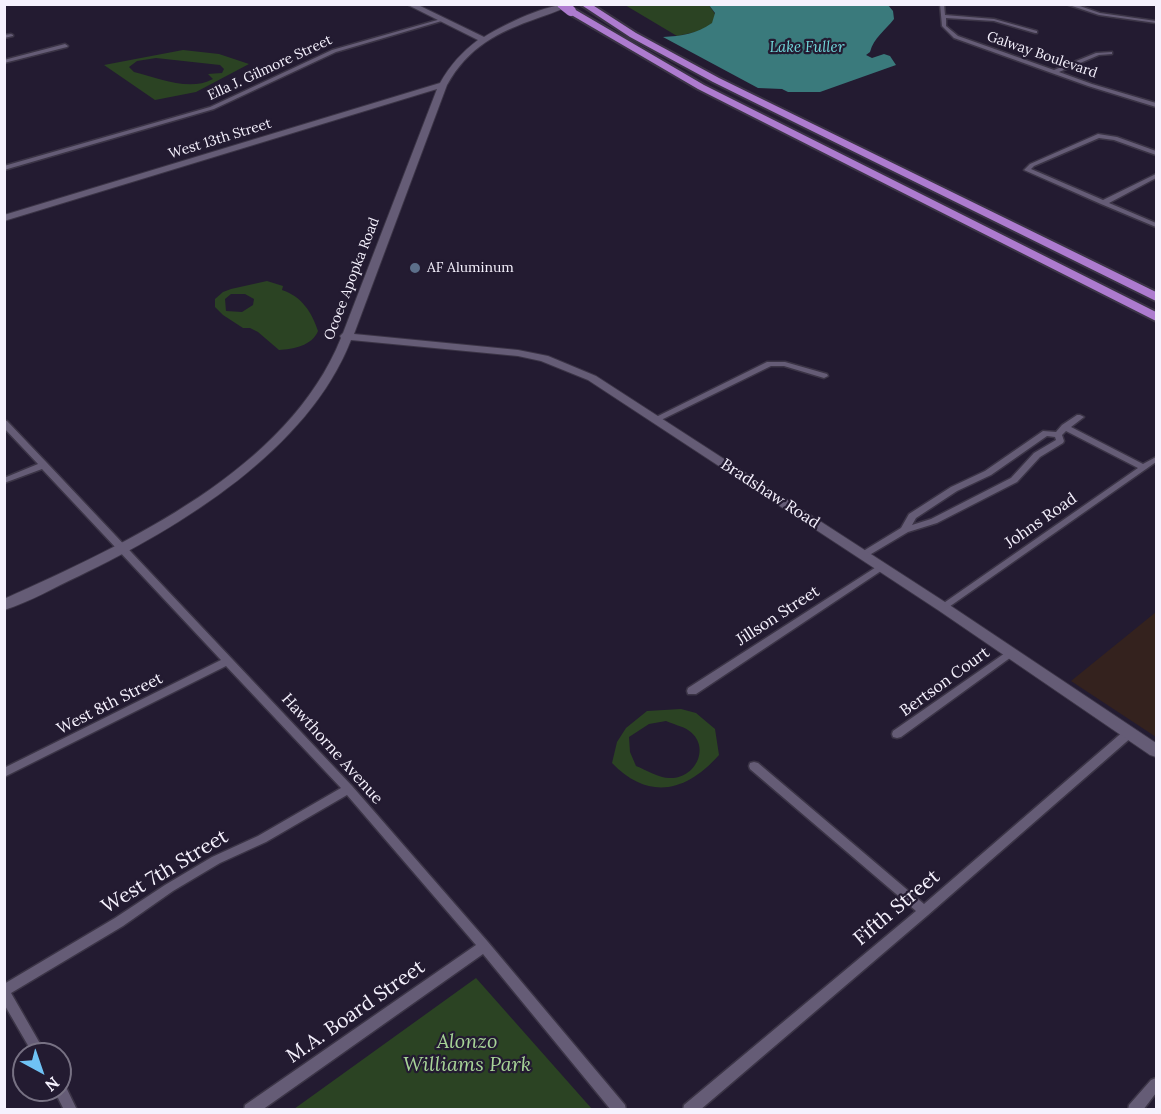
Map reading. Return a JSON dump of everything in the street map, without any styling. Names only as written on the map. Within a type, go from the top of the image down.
[{"type":"highway","points":[[585,5],[633,35],[716,80],[1156,297]]},
{"type":"highway","points":[[567,7],[638,52],[701,87],[1156,317]]},
{"type":"street","points":[[409,4],[483,39]]},
{"type":"street","points":[[942,4],[943,16],[994,20],[1035,32]]},
{"type":"street","points":[[1068,4],[1099,14],[1156,22]]},
{"type":"street","name":"Ocoee Apopka Road","points":[[4,605],[124,550],[211,496],[269,447],[307,407],[335,363],[443,85],[454,63],[483,39],[508,27],[567,7]]},
{"type":"street","name":"Galway Boulevard","points":[[943,16],[944,26],[956,37],[1156,105]]},
{"type":"street","name":"Ella J. Gilmore Street","points":[[4,168],[212,108],[334,51],[443,20]]},
{"type":"street","points":[[4,37],[11,34]]},
{"type":"street","points":[[4,62],[65,46]]},
{"type":"street","points":[[1054,72],[1098,54],[1110,53]]},
{"type":"street","name":"West 13th Street","points":[[4,218],[443,85]]},
{"type":"street","points":[[1156,153],[1115,138],[1098,136],[1028,168],[1029,173],[1156,225]]},
{"type":"street","points":[[1103,203],[1156,176]]},
{"type":"street","name":"Bradshaw Road","points":[[345,336],[518,352],[544,358],[592,378],[943,607],[1156,751]]},
{"type":"street","points":[[656,420],[770,364],[785,364],[825,376]]},
{"type":"street","points":[[1058,435],[1080,417]]},
{"type":"street","name":"Hawthorne Avenue","points":[[4,423],[348,789],[484,946],[620,1110]]},
{"type":"street","points":[[1065,427],[1144,468]]},
{"type":"street","points":[[905,530],[912,516],[954,489],[988,473],[1046,434],[1058,435]]},
{"type":"street","points":[[863,555],[905,530],[934,521],[1014,480],[1037,455],[1060,441],[1058,435]]},
{"type":"street","name":"Johns Road","points":[[943,607],[1156,459]]},
{"type":"street","points":[[4,481],[44,465]]},
{"type":"street","name":"Jillson Street","points":[[692,691],[881,567]]},
{"type":"street","name":"Bertson Court","points":[[897,735],[1011,653]]},
{"type":"street","name":"West 8th Street","points":[[4,773],[228,661]]},
{"type":"street","name":"Fifth Street","points":[[688,1110],[924,911],[1129,733]]},
{"type":"street","points":[[754,766],[924,911]]},
{"type":"street","name":"West 7th Street","points":[[4,991],[207,866],[262,839],[348,789]]},
{"type":"street","name":"M.A. Board Street","points":[[250,1110],[484,946]]},
{"type":"street","points":[[4,991],[33,1042]]},
{"type":"street","points":[[1134,1110],[1156,1084]]},
{"type":"shaded area","points":[[1156,612],[1156,737],[1071,681]]},
{"type":"green space","points":[[625,5],[709,5],[715,14],[713,23],[700,31],[677,36]]},
{"type":"green space","points":[[183,50],[219,54],[249,64],[196,92],[155,100],[104,65]],"holes":[[[156,58],[220,65],[224,69],[222,73],[208,74],[213,79],[194,84],[164,80],[134,72],[129,67],[137,61]]]},
{"type":"green space","points":[[267,281],[283,286],[282,290],[295,296],[305,306],[313,317],[318,331],[307,343],[296,348],[279,350],[258,332],[250,328],[243,328],[215,307],[215,299],[231,289]],"holes":[[[231,294],[245,294],[254,299],[253,305],[242,312],[226,311],[225,299]]]},
{"type":"green space","points":[[681,709],[696,713],[715,729],[719,755],[694,777],[667,787],[653,787],[626,775],[612,763],[617,742],[626,728],[647,711]],"holes":[[[666,721],[688,730],[699,744],[700,752],[694,767],[680,777],[658,776],[636,766],[630,752],[629,737],[649,724]]]},
{"type":"green space","name":"Alonzo Williams Park","points":[[476,978],[592,1109],[294,1109]]},
{"type":"water","name":"Lake Fuller","points":[[709,5],[888,5],[893,11],[894,19],[866,55],[872,58],[884,54],[890,56],[896,65],[820,92],[788,92],[782,89],[758,88],[663,37],[689,34],[712,23],[715,13]]},
{"type":"place","name":"AF Aluminum","points":[[415,268]]}]
